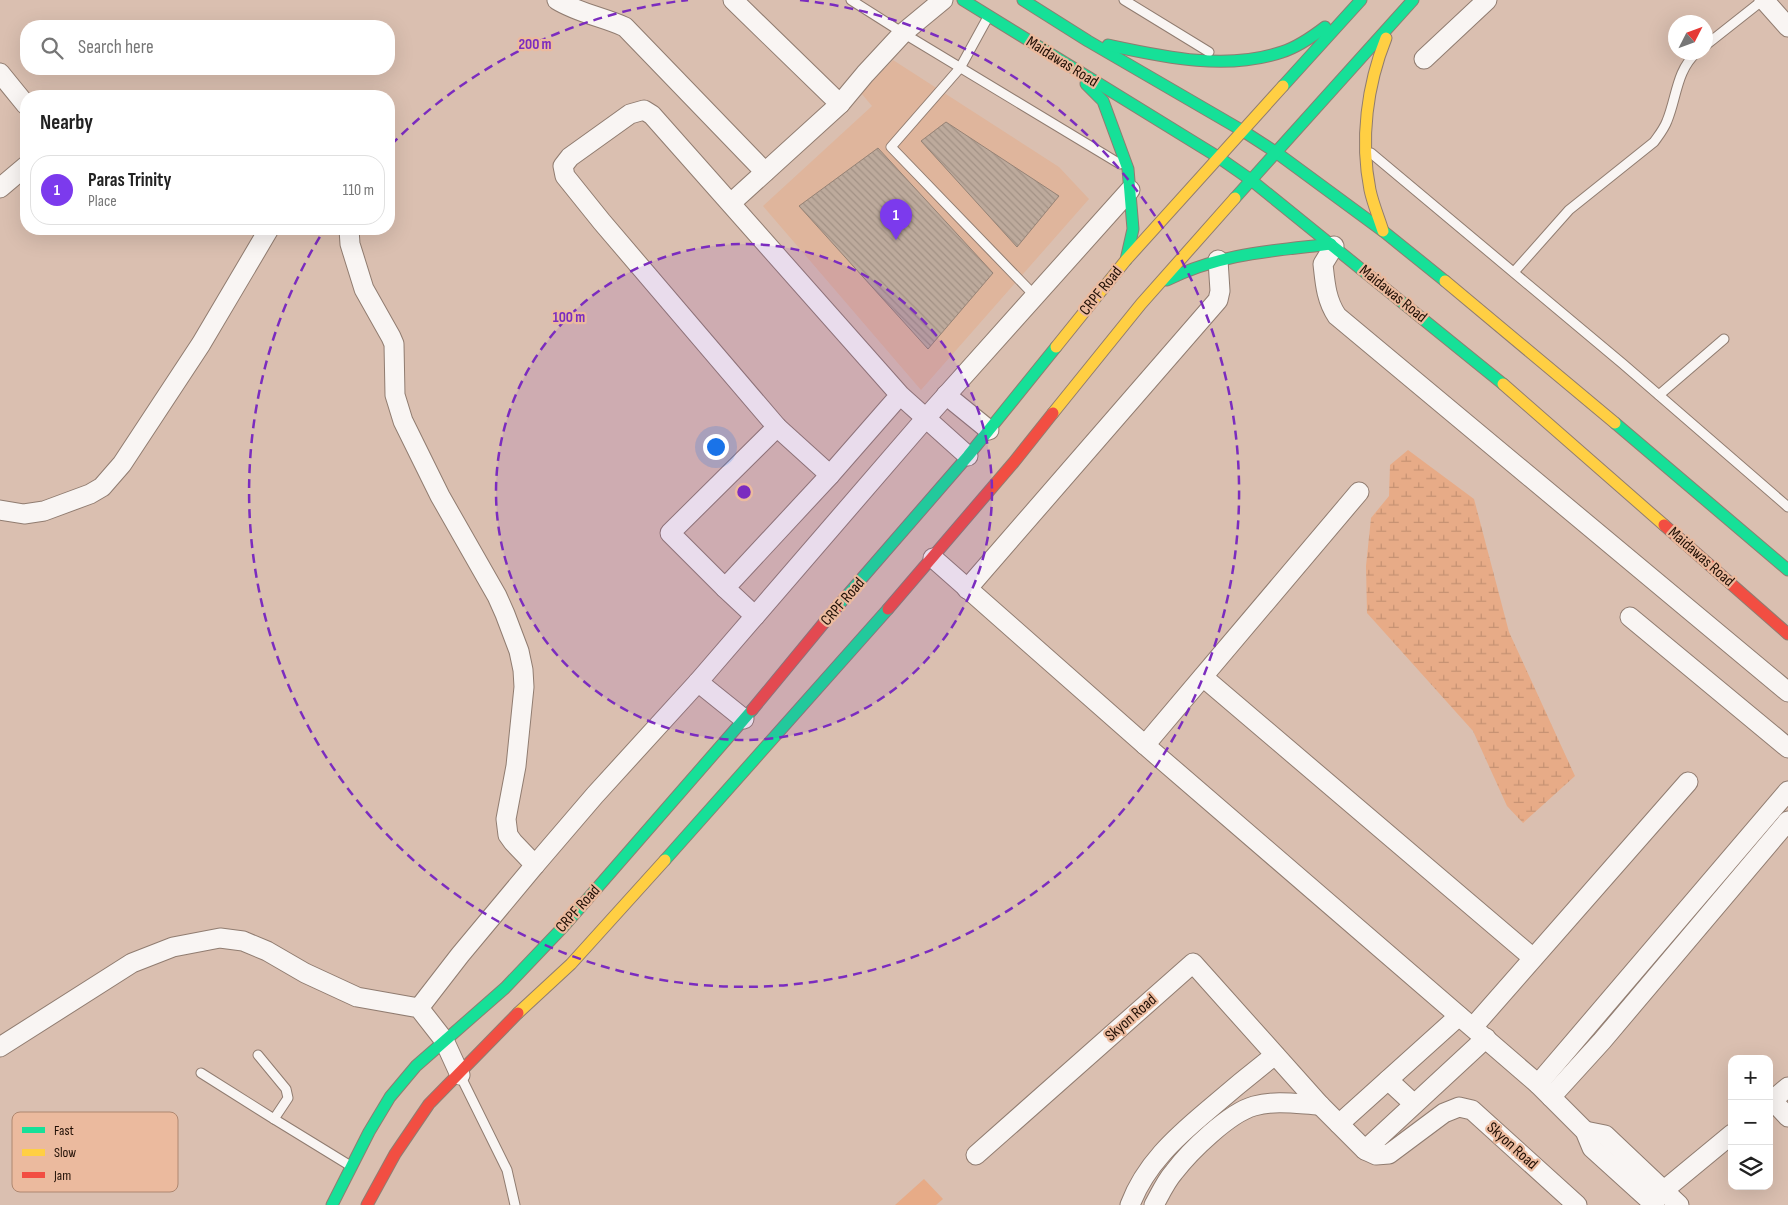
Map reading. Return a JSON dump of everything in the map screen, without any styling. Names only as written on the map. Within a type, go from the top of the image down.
[{"type":"street","points":[[557,0],[570,8],[608,19],[625,27],[765,172]]},
{"type":"street","points":[[733,0],[840,104]]},
{"type":"street","points":[[731,202],[840,104],[903,33],[943,0]]},
{"type":"street","name":"Maidawas Road","points":[[963,0],[1251,180],[1508,388],[1788,634]]},
{"type":"street","name":"Maidawas Road","points":[[1023,0],[1088,41],[1277,153],[1383,231],[1534,354],[1788,570]]},
{"type":"street","points":[[1088,41],[1153,55],[1196,60],[1220,60],[1276,54],[1309,38],[1360,0]]},
{"type":"street","name":"CRPF Road","points":[[332,1205],[369,1132],[390,1097],[416,1066],[505,988],[564,926],[898,546],[1126,260],[1360,0]]},
{"type":"street","points":[[367,1205],[394,1154],[429,1104],[460,1075],[518,1013],[571,964],[716,805],[927,558],[1014,462],[1141,304],[1413,0]]},
{"type":"street","points":[[1424,59],[1487,0]]},
{"type":"street","points":[[1763,0],[1788,27]]},
{"type":"street","points":[[1383,231],[1371,192],[1366,126],[1372,85],[1381,48],[1393,24]]},
{"type":"street","points":[[1067,65],[1103,101],[1128,169],[1133,229],[1126,260]]},
{"type":"street","points":[[0,73],[20,98]]},
{"type":"street","points":[[830,475],[777,427],[565,176],[563,166],[570,157],[630,114],[644,110],[652,115],[900,395],[968,456]]},
{"type":"street","points":[[0,188],[20,171]]},
{"type":"street","points":[[419,1008],[460,955],[594,796],[698,682],[946,395],[1130,190]]},
{"type":"street","points":[[0,510],[24,514],[44,512],[90,494],[102,487],[122,464],[201,344],[265,235]]},
{"type":"street","points":[[349,235],[350,244],[364,289],[394,344],[395,395],[403,421],[440,496],[496,596],[519,651],[524,687],[516,766],[506,819],[508,835],[535,865]]},
{"type":"street","points":[[1161,282],[1193,268],[1218,260],[1259,252],[1332,245]]},
{"type":"street","points":[[1332,245],[1323,264],[1328,298],[1337,316],[1788,692]]},
{"type":"street","points":[[967,589],[1218,300],[1220,290],[1218,260]]},
{"type":"street","points":[[726,588],[830,475],[900,395]]},
{"type":"street","points":[[946,395],[989,430]]},
{"type":"street","points":[[755,616],[670,533],[777,427]]},
{"type":"street","points":[[1144,745],[1359,492]]},
{"type":"street","points":[[927,558],[967,589],[1144,745],[1473,1027],[1545,1090],[1585,1131],[1605,1135],[1659,1198],[1679,1205]]},
{"type":"street","points":[[1630,617],[1788,748]]},
{"type":"street","points":[[1202,676],[1534,958]]},
{"type":"street","points":[[698,682],[744,719]]},
{"type":"street","points":[[1365,1150],[1414,1104],[1473,1027],[1688,782]]},
{"type":"street","points":[[1545,1090],[1786,797]]},
{"type":"street","points":[[1545,1090],[1602,1041],[1788,821]]},
{"type":"street","points":[[0,1047],[132,964],[173,948],[220,938],[243,941],[267,951],[305,973],[357,998],[419,1008],[444,1040],[460,1075]]},
{"type":"street","name":"Skyon Road","points":[[976,1155],[1193,963],[1320,1105],[1365,1150],[1376,1155],[1389,1154],[1444,1113],[1459,1107],[1472,1110],[1577,1205]]},
{"type":"street","points":[[1339,1124],[1388,1080],[1473,1027]]},
{"type":"street","points":[[1130,1205],[1141,1180],[1168,1146],[1275,1055]]},
{"type":"street","points":[[1388,1080],[1414,1104]]},
{"type":"street","points":[[1772,1100],[1788,1087]]},
{"type":"street","points":[[1154,1205],[1173,1173],[1219,1128],[1234,1117],[1252,1107],[1275,1102],[1320,1105]]},
{"type":"street","points":[[1773,1103],[1788,1117]]},
{"type":"street","points":[[1659,1198],[1728,1138]]},
{"type":"lane","points":[[851,0],[1128,169]]},
{"type":"lane","points":[[1124,0],[1220,60]]},
{"type":"lane","points":[[1713,39],[1763,0]]},
{"type":"lane","points":[[989,16],[960,68],[892,147],[1035,296]]},
{"type":"lane","points":[[1514,272],[1569,210],[1654,142],[1667,121],[1682,70],[1689,60]]},
{"type":"lane","points":[[1367,150],[1514,272],[1788,507]]},
{"type":"lane","points":[[1659,395],[1724,339]]},
{"type":"lane","points":[[258,1055],[286,1089],[288,1098],[274,1119]]},
{"type":"lane","points":[[201,1073],[351,1166]]},
{"type":"lane","points":[[460,1075],[507,1170],[516,1205]]},
{"type":"shaded area","points":[[893,60],[1059,167],[1089,199],[921,390],[763,206],[872,106],[861,93]]},
{"type":"green space","points":[[1408,450],[1474,499],[1509,632],[1575,776],[1523,823],[1507,806],[1473,731],[1367,613],[1366,566],[1371,518],[1389,496],[1390,465]]},
{"type":"green space","points":[[924,1179],[943,1199],[936,1205],[895,1205]]},
{"type":"building","points":[[946,122],[1059,196],[1017,247],[921,141]]},
{"type":"building","points":[[878,148],[993,273],[928,349],[799,206]]},
{"type":"traffic: fast","points":[[963,0],[1218,157],[1251,180],[1503,384]]},
{"type":"traffic: fast","points":[[1023,0],[1088,41],[1243,131],[1277,153],[1383,231],[1445,281]]},
{"type":"traffic: fast","points":[[1283,86],[1361,0]]},
{"type":"traffic: fast","points":[[1235,198],[1413,0]]},
{"type":"traffic: fast","points":[[1108,45],[1151,54],[1195,60],[1239,61],[1261,58],[1288,50],[1325,27]]},
{"type":"traffic: fast","points":[[1086,84],[1103,101],[1128,169],[1133,229],[1126,260]]},
{"type":"traffic: fast","points":[[1167,280],[1187,271],[1228,259],[1268,251],[1331,244]]},
{"type":"traffic: fast","points":[[837,607],[968,456],[1056,347]]},
{"type":"traffic: fast","points":[[1615,423],[1788,570]]},
{"type":"traffic: fast","points":[[665,860],[888,609]]},
{"type":"traffic: fast","points":[[332,1205],[369,1132],[390,1097],[416,1066],[505,988],[564,926],[752,710]]},
{"type":"traffic: slow","points":[[1383,231],[1370,190],[1367,171],[1366,132],[1367,113],[1374,75],[1386,38]]},
{"type":"traffic: slow","points":[[1056,347],[1126,260],[1283,86]]},
{"type":"traffic: slow","points":[[1053,413],[1141,304],[1235,198]]},
{"type":"traffic: slow","points":[[1445,281],[1615,423]]},
{"type":"traffic: slow","points":[[1503,384],[1664,525]]},
{"type":"traffic: slow","points":[[518,1013],[571,964],[665,860]]},
{"type":"traffic: jam","points":[[888,609],[1014,462],[1053,413]]},
{"type":"traffic: jam","points":[[1664,525],[1788,634]]},
{"type":"traffic: jam","points":[[752,710],[837,607]]},
{"type":"traffic: jam","points":[[367,1205],[395,1154],[429,1104],[518,1013]]},
{"type":"place","name":"Paras Trinity","points":[[896,240]]}]
